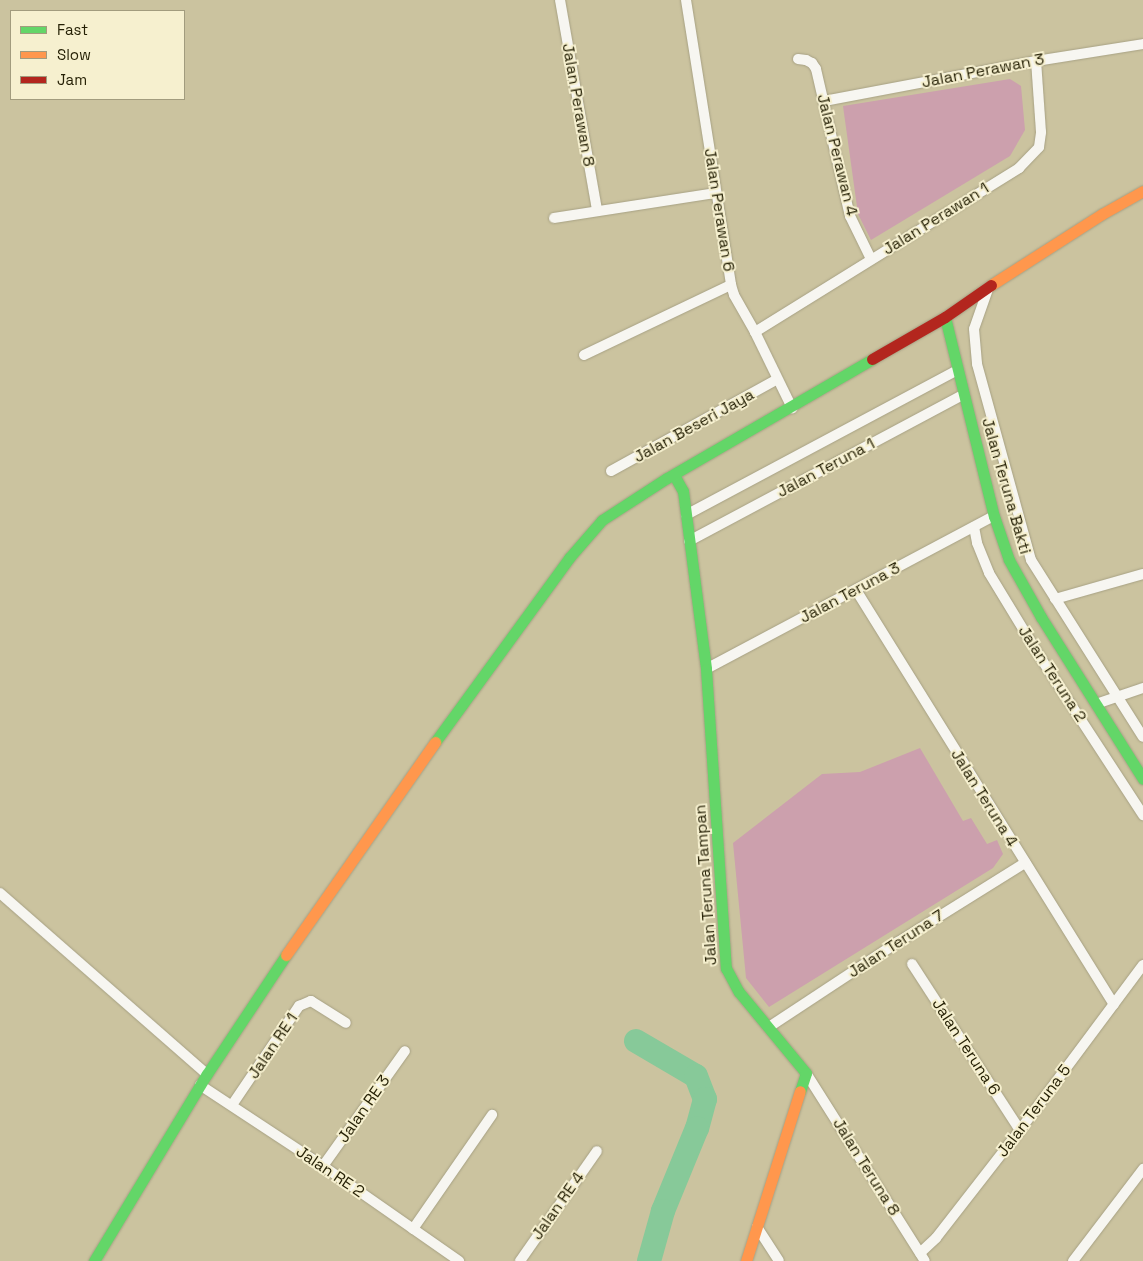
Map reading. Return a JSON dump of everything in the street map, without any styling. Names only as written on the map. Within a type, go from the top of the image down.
[{"type":"street","name":"Jalan Perawan 8","points":[[560,0],[597,210]]},
{"type":"street","name":"Jalan Perawan 6","points":[[686,0],[731,285],[734,296],[755,332],[776,380],[792,408]]},
{"type":"street","name":"Jalan Perawan 3","points":[[824,101],[1036,61],[1143,44]]},
{"type":"street","name":"Jalan Perawan 4","points":[[798,59],[812,63],[816,69],[850,216],[872,259]]},
{"type":"street","name":"Jalan Perawan 1","points":[[755,332],[1019,168],[1039,147],[1041,132],[1036,61]]},
{"type":"street","points":[[94,1261],[207,1074],[324,898],[462,702],[569,558],[602,520],[674,474],[792,408],[945,318],[1102,214],[1143,191]]},
{"type":"street","points":[[554,218],[716,193]]},
{"type":"street","points":[[584,355],[731,285]]},
{"type":"street","points":[[988,288],[974,329],[977,364],[1031,560],[1143,737]]},
{"type":"street","name":"Jalan Teruna Bakti","points":[[945,318],[994,516],[1009,560],[1041,618],[1143,779]]},
{"type":"street","points":[[686,515],[957,370]]},
{"type":"street","name":"Jalan Beseri Jaya","points":[[611,471],[776,380]]},
{"type":"street","name":"Jalan Teruna 1","points":[[689,541],[964,394]]},
{"type":"street","name":"Jalan Teruna Tampan","points":[[674,474],[683,491],[706,669],[726,968],[739,992],[806,1073]]},
{"type":"street","name":"Jalan Teruna 3","points":[[706,669],[994,516]]},
{"type":"street","name":"Jalan Teruna 2","points":[[974,527],[977,543],[989,573],[1040,657],[1143,815]]},
{"type":"street","points":[[1055,599],[1143,574]]},
{"type":"street","name":"Jalan Teruna 4","points":[[856,590],[1114,1004]]},
{"type":"street","points":[[1096,704],[1143,688]]},
{"type":"street","name":"Jalan Teruna 7","points":[[769,1027],[898,942],[1025,864]]},
{"type":"street","points":[[0,894],[207,1074]]},
{"type":"street","name":"Jalan Teruna 6","points":[[912,964],[1020,1130]]},
{"type":"street","name":"Jalan Teruna 5","points":[[923,1257],[1143,965]]},
{"type":"street","name":"Jalan RE 1","points":[[232,1105],[299,1006],[311,1001],[346,1023]]},
{"type":"street","name":"Jalan RE 3","points":[[323,1166],[405,1051]]},
{"type":"street","points":[[746,1261],[806,1073]]},
{"type":"street","name":"Jalan Teruna 8","points":[[806,1073],[923,1257]]},
{"type":"street","name":"Jalan RE 2","points":[[200,1086],[232,1105],[323,1166],[459,1261]]},
{"type":"street","points":[[413,1229],[492,1115]]},
{"type":"street","name":"Jalan RE 4","points":[[520,1261],[597,1151]]},
{"type":"street","points":[[1073,1261],[1143,1169]]},
{"type":"street","points":[[757,1227],[779,1261]]},
{"type":"shaded area","points":[[1010,79],[1021,86],[1025,130],[1010,156],[871,240],[858,214],[843,106]]},
{"type":"shaded area","points":[[920,748],[963,821],[971,818],[987,844],[997,840],[1003,854],[993,868],[769,1007],[746,978],[733,843],[822,774],[860,772]]},
{"type":"waterway","points":[[636,1041],[696,1076],[705,1099],[697,1128],[663,1211],[649,1261]]},
{"type":"traffic: fast","points":[[945,317],[994,516],[1009,560],[1041,617],[1143,779]]},
{"type":"traffic: fast","points":[[435,742],[569,558],[602,520],[667,478],[872,359]]},
{"type":"traffic: fast","points":[[674,475],[683,491],[706,669],[726,968],[739,992],[806,1073],[800,1091]]},
{"type":"traffic: fast","points":[[94,1261],[207,1074],[286,955]]},
{"type":"traffic: slow","points":[[991,285],[1102,214],[1143,191]]},
{"type":"traffic: slow","points":[[286,955],[435,742]]},
{"type":"traffic: slow","points":[[746,1261],[800,1091]]},
{"type":"traffic: jam","points":[[872,359],[945,317],[991,285]]}]
